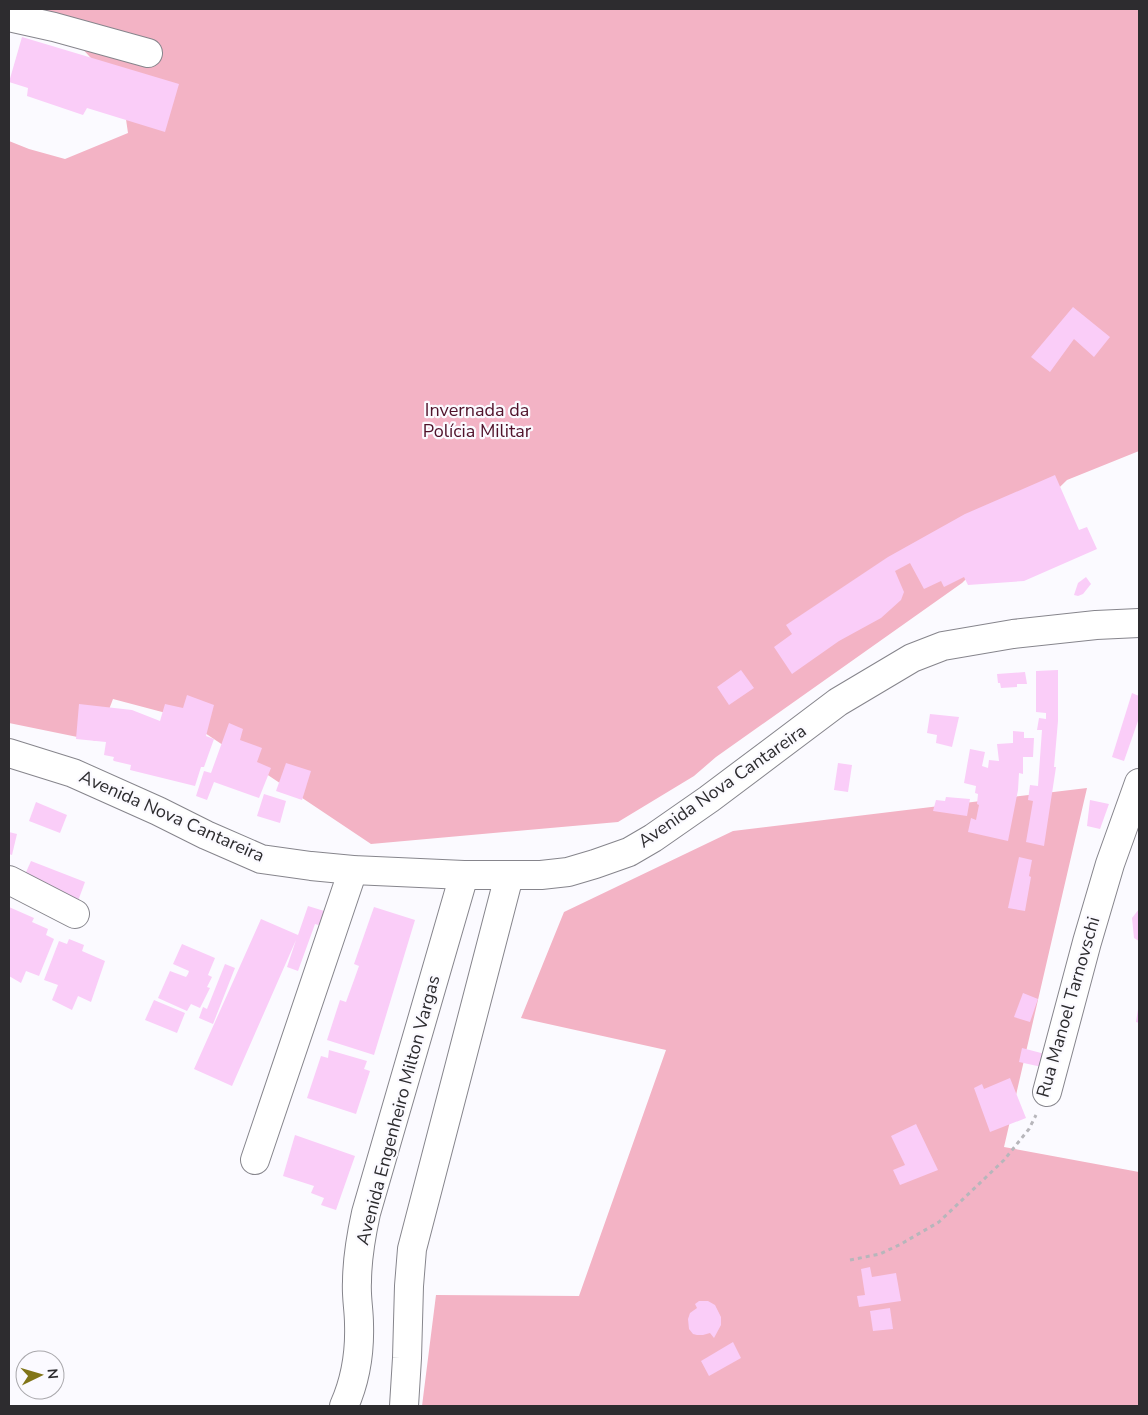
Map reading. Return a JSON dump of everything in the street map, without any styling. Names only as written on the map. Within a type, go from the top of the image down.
[{"type":"street","points":[[9,17],[54,27],[148,53]]},
{"type":"street","name":"Avenida Nova Cantareira","points":[[9,752],[73,773],[206,835],[261,858],[353,870],[464,876],[540,875],[568,872],[629,852],[654,838],[838,702],[912,658],[943,646],[977,639],[1096,625],[1139,623]]},
{"type":"street","name":"Rua Manoel Tarnovschi","points":[[1047,1092],[1102,890],[1139,783]]},
{"type":"street","points":[[256,1160],[353,870]]},
{"type":"street","name":"Avenida Engenheiro Milton Vargas","points":[[344,1406],[352,1389],[358,1358],[357,1274],[359,1247],[366,1213],[464,876]]},
{"type":"street","points":[[404,1406],[412,1249],[509,876]]},
{"type":"street","points":[[9,880],[75,914]]},
{"type":"path","name":"Rua Manoel Tarnovschi","points":[[850,1260],[880,1254],[939,1222],[1004,1160],[1029,1129],[1047,1092]]},
{"type":"green space","name":"Invernada da Polícia Militar","points":[[46,9],[1139,9],[1139,451],[1067,480],[962,583],[716,757],[694,776],[618,822],[371,844],[181,717],[113,699],[97,741],[9,723],[9,141],[65,159],[128,133],[122,92]]},
{"type":"green space","points":[[1087,788],[1004,1147],[1139,1172],[1139,1406],[422,1406],[436,1295],[579,1296],[666,1050],[521,1018],[564,912],[733,831]]},
{"type":"building","points":[[22,37],[179,84],[165,132],[87,108],[83,115],[27,96],[28,88],[9,82]]},
{"type":"building","points":[[1073,307],[1110,337],[1094,357],[1074,339],[1050,372],[1031,357]]},
{"type":"building","points":[[1055,475],[1079,530],[1087,527],[1097,549],[1024,581],[968,585],[964,577],[944,587],[941,581],[924,589],[910,563],[895,571],[904,592],[901,600],[881,618],[839,641],[792,674],[774,647],[792,634],[786,625],[888,557],[965,514]]},
{"type":"building","points":[[1086,577],[1091,584],[1083,594],[1074,595],[1078,583]]},
{"type":"building","points":[[741,670],[754,688],[729,705],[717,687]]},
{"type":"building","points":[[1058,670],[1058,721],[1054,767],[1056,767],[1044,846],[1026,842],[1033,801],[1028,800],[1030,785],[1038,786],[1042,730],[1037,730],[1039,718],[1046,719],[1046,713],[1036,712],[1036,671]]},
{"type":"building","points":[[1025,672],[1027,684],[1017,684],[1017,687],[1001,688],[1000,683],[998,683],[997,674]]},
{"type":"building","points":[[1132,693],[1139,696],[1139,718],[1124,761],[1112,757]]},
{"type":"building","points":[[187,695],[214,705],[206,736],[214,739],[204,767],[201,767],[195,786],[130,770],[131,765],[114,761],[114,757],[104,755],[106,742],[76,739],[79,704],[132,710],[160,721],[165,704],[183,708]]},
{"type":"building","points":[[930,714],[959,717],[952,747],[936,743],[937,735],[927,733]]},
{"type":"building","points":[[229,723],[243,729],[240,740],[262,748],[257,762],[271,768],[259,798],[214,782],[207,800],[196,796],[204,771],[211,773]]},
{"type":"building","points":[[1013,731],[1024,732],[1024,738],[1034,738],[1033,757],[1023,757],[1023,774],[1019,773],[1018,790],[1008,841],[968,832],[971,818],[976,820],[979,805],[977,804],[978,794],[975,793],[976,786],[964,783],[970,749],[985,752],[982,766],[988,768],[989,760],[999,761],[997,744],[1013,743]]},
{"type":"building","points":[[286,763],[311,771],[302,800],[276,791]]},
{"type":"building","points":[[838,763],[852,765],[848,792],[834,790]]},
{"type":"building","points":[[264,794],[286,801],[280,823],[257,816]]},
{"type":"building","points":[[946,797],[970,799],[967,816],[933,811],[936,800],[945,801]]},
{"type":"building","points":[[1090,800],[1109,804],[1100,829],[1087,826]]},
{"type":"building","points":[[36,802],[67,815],[60,833],[29,821]]},
{"type":"building","points":[[9,832],[17,834],[12,855],[9,854]]},
{"type":"building","points":[[1019,857],[1032,860],[1025,911],[1008,908]]},
{"type":"building","points":[[31,861],[85,882],[78,901],[23,879]]},
{"type":"building","points":[[308,906],[334,914],[329,928],[315,924],[298,971],[287,967],[296,940],[232,1086],[194,1069],[261,919],[298,935]]},
{"type":"building","points":[[9,907],[34,918],[32,922],[48,929],[46,935],[54,939],[39,976],[26,971],[21,983],[9,976]]},
{"type":"building","points":[[374,907],[415,920],[374,1055],[327,1040],[340,1000],[346,1002],[359,966],[354,964]]},
{"type":"building","points":[[1139,909],[1139,941],[1134,938],[1132,918]]},
{"type":"building","points":[[69,939],[84,945],[82,951],[105,961],[91,1002],[78,996],[72,1010],[52,1000],[58,985],[44,980],[59,941],[67,944]]},
{"type":"building","points":[[182,944],[215,958],[208,975],[212,977],[207,987],[210,988],[200,1008],[191,1004],[187,1011],[158,998],[170,971],[186,977],[188,974],[189,971],[173,964]]},
{"type":"building","points":[[225,964],[235,968],[213,1024],[199,1018],[203,1007],[207,1009]]},
{"type":"building","points":[[1023,993],[1038,999],[1030,1022],[1014,1017]]},
{"type":"building","points":[[154,1000],[185,1013],[177,1033],[145,1020]]},
{"type":"building","points":[[1139,1009],[1139,1023],[1136,1022]]},
{"type":"building","points":[[1022,1048],[1045,1054],[1042,1067],[1019,1062]]},
{"type":"building","points":[[329,1050],[367,1061],[364,1069],[370,1071],[356,1114],[307,1098],[321,1056],[328,1058]]},
{"type":"building","points":[[1010,1078],[1026,1118],[990,1132],[974,1088],[982,1084],[984,1089]]},
{"type":"building","points":[[916,1124],[938,1170],[900,1185],[893,1170],[905,1165],[891,1136]]},
{"type":"building","points":[[295,1135],[355,1156],[336,1210],[321,1205],[324,1198],[311,1193],[314,1186],[283,1176]]},
{"type":"building","points":[[870,1267],[872,1277],[896,1273],[901,1301],[859,1307],[857,1296],[865,1295],[861,1269]]},
{"type":"building","points":[[699,1301],[708,1301],[715,1305],[721,1317],[721,1325],[714,1338],[710,1333],[703,1335],[693,1334],[689,1329],[688,1319],[690,1313],[697,1308],[695,1304]]},
{"type":"building","points":[[890,1308],[893,1329],[873,1331],[870,1311]]},
{"type":"building","points":[[733,1342],[741,1358],[709,1376],[701,1361]]}]
